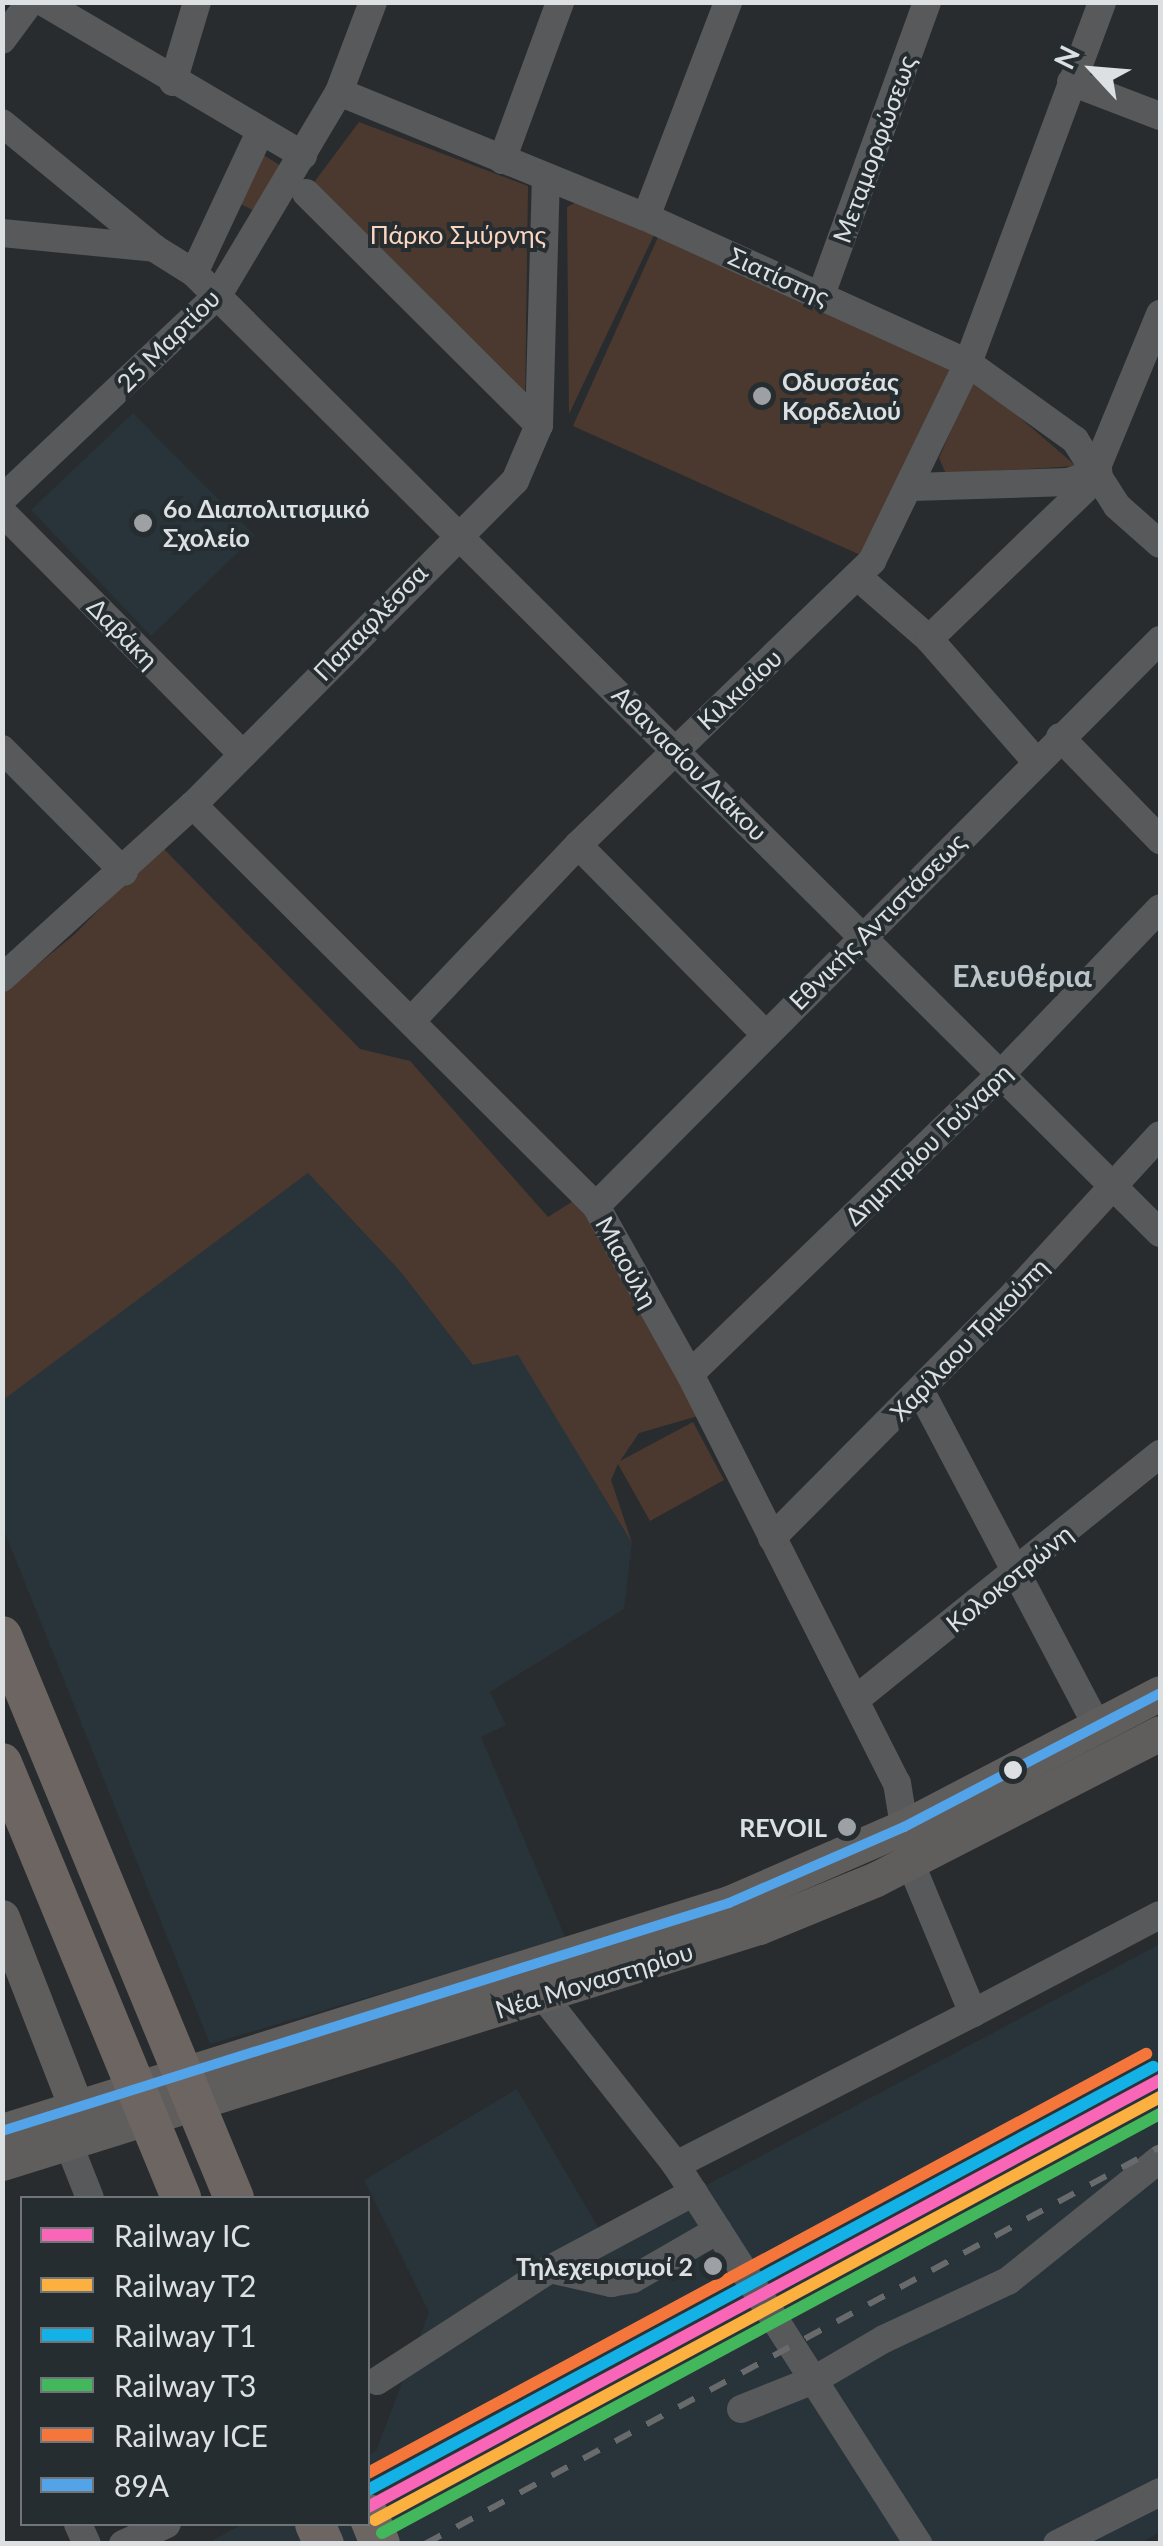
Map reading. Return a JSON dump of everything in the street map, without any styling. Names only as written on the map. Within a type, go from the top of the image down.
[{"type":"highway","points":[[2,1636],[233,2196]]},
{"type":"highway","points":[[2,1763],[180,2196]]},
{"type":"highway","points":[[370,2519],[380,2544]]},
{"type":"main road","name":"Νέα Μοναστηρίου","points":[[2,2131],[75,2104],[672,1922],[904,1828],[1160,1693]]},
{"type":"main road","name":"Νέα Μοναστηρίου","points":[[2,2163],[759,1927],[910,1862],[1160,1733]]},
{"type":"main road","points":[[2,1917],[75,2104]]},
{"type":"street","points":[[2,40],[30,2]]},
{"type":"street","points":[[43,2],[173,82],[303,155]]},
{"type":"street","points":[[173,82],[197,2]]},
{"type":"street","name":"25 Μαρτίου","points":[[2,499],[218,295],[338,92],[374,2]]},
{"type":"street","points":[[502,160],[560,2]]},
{"type":"street","points":[[646,217],[728,2]]},
{"type":"street","name":"Μεταμορφώσεως","points":[[821,295],[928,2]]},
{"type":"street","name":"Κιλκισίου","points":[[413,1020],[578,845],[858,577],[912,487],[968,363],[1102,2]]},
{"type":"street","points":[[1072,82],[1160,116]]},
{"type":"street","name":"Σιατίστης","points":[[338,92],[646,217],[968,363],[1068,433],[1098,472],[1117,506],[1160,544]]},
{"type":"street","name":"Αθανασίου Διάκου","points":[[2,122],[154,248],[194,273],[218,295],[1160,1233]]},
{"type":"street","points":[[194,273],[260,132]]},
{"type":"street","name":"Παπαφλέσσα","points":[[2,978],[194,805],[458,532],[515,481],[539,425],[546,178]]},
{"type":"street","points":[[306,193],[539,425]]},
{"type":"street","points":[[2,233],[154,248]]},
{"type":"street","points":[[928,640],[1098,472],[1160,314]]},
{"type":"street","points":[[912,487],[1068,482],[1098,472]]},
{"type":"street","name":"Δαβάκη","points":[[2,512],[243,755]]},
{"type":"street","points":[[858,577],[928,640],[1035,760]]},
{"type":"street","name":"Εθνικής Αντιστάσεως","points":[[596,1206],[1035,760],[1160,640]]},
{"type":"street","points":[[1060,736],[1160,840]]},
{"type":"street","points":[[2,749],[124,872]]},
{"type":"street","name":"Μιαούλη","points":[[194,805],[596,1206],[690,1374],[900,1790],[910,1862],[973,2012]]},
{"type":"street","points":[[578,845],[764,1034]]},
{"type":"street","name":"Δημητρίου Γούναρη","points":[[690,1374],[1002,1074],[1160,908]]},
{"type":"street","name":"Χαρίλαου Τρικούπη","points":[[772,1538],[920,1390],[1160,1135]]},
{"type":"street","points":[[920,1390],[1098,1726]]},
{"type":"street","name":"Κολοκοτρώνη","points":[[855,1700],[1019,1572],[1160,1454]]},
{"type":"street","points":[[676,2166],[1160,1914]]},
{"type":"street","points":[[543,1996],[694,2192],[918,2544]]},
{"type":"street","points":[[68,2140],[89,2196]]},
{"type":"street","points":[[741,2410],[814,2380],[884,2339],[1008,2282],[1160,2159]]},
{"type":"street","points":[[377,2381],[550,2269],[694,2192]]},
{"type":"street","points":[[550,2269],[611,2283],[633,2280],[718,2230]]},
{"type":"street","points":[[1057,2544],[1160,2492]]},
{"type":"street","points":[[122,2544],[162,2526]]},
{"type":"shaded area","name":"6ο Διαπολιτισμικό Σχολείο","points":[[133,413],[255,536],[151,636],[31,510]]},
{"type":"shaded area","points":[[308,1173],[400,1271],[473,1364],[518,1354],[632,1543],[624,1609],[490,1692],[506,1725],[481,1737],[566,1939],[210,2044],[3,1528],[3,1400]]},
{"type":"shaded area","points":[[1160,1944],[1160,2532],[1139,2544],[206,2544],[239,2526],[370,2526],[370,2455],[376,2451],[429,2312],[364,2180],[517,2089],[605,2239]]},
{"type":"green space","name":"Πάρκο Σμύρνης","points":[[359,122],[528,186],[525,401],[312,185]]},
{"type":"green space","points":[[262,154],[281,166],[255,211],[236,202]]},
{"type":"green space","points":[[577,202],[654,235],[569,414],[567,207]]},
{"type":"green space","name":"Οδυσσέας Κορδελιού","points":[[659,235],[951,366],[865,557],[573,426]]},
{"type":"green space","points":[[974,378],[1076,466],[946,474],[939,458]]},
{"type":"green space","points":[[161,846],[360,1049],[410,1061],[548,1217],[581,1196],[698,1416],[639,1433],[620,1461],[693,1422],[724,1480],[650,1521],[618,1464],[611,1480],[632,1543],[518,1355],[473,1365],[400,1271],[308,1173],[3,1400],[3,993],[75,934]]},
{"type":"railway","points":[[425,2544],[1160,2147]]},
{"type":"rail line","name":"ICE","points":[[370,2472],[1146,2054]]},
{"type":"rail line","name":"T1","points":[[370,2489],[1153,2067]]},
{"type":"rail line","name":"IC","points":[[370,2506],[1160,2080]]},
{"type":"rail line","name":"T2","points":[[375,2520],[1160,2097]]},
{"type":"rail line","name":"T3","points":[[382,2533],[1160,2114]]},
{"type":"transit line","name":"89Α","points":[[2,2131],[729,1903],[904,1827],[1160,1693]]},
{"type":"place","name":"Οδυσσέας Κορδελιού","points":[[762,396]]},
{"type":"place","name":"6ο Διαπολιτισμικό Σχολείο","points":[[143,523]]},
{"type":"place","name":"REVOIL","points":[[847,1827]]},
{"type":"place","name":"Τηλεχειρισμοί 2","points":[[713,2266]]},
{"type":"district","name":"Ελευθέρια","points":[[1022,975]]}]
